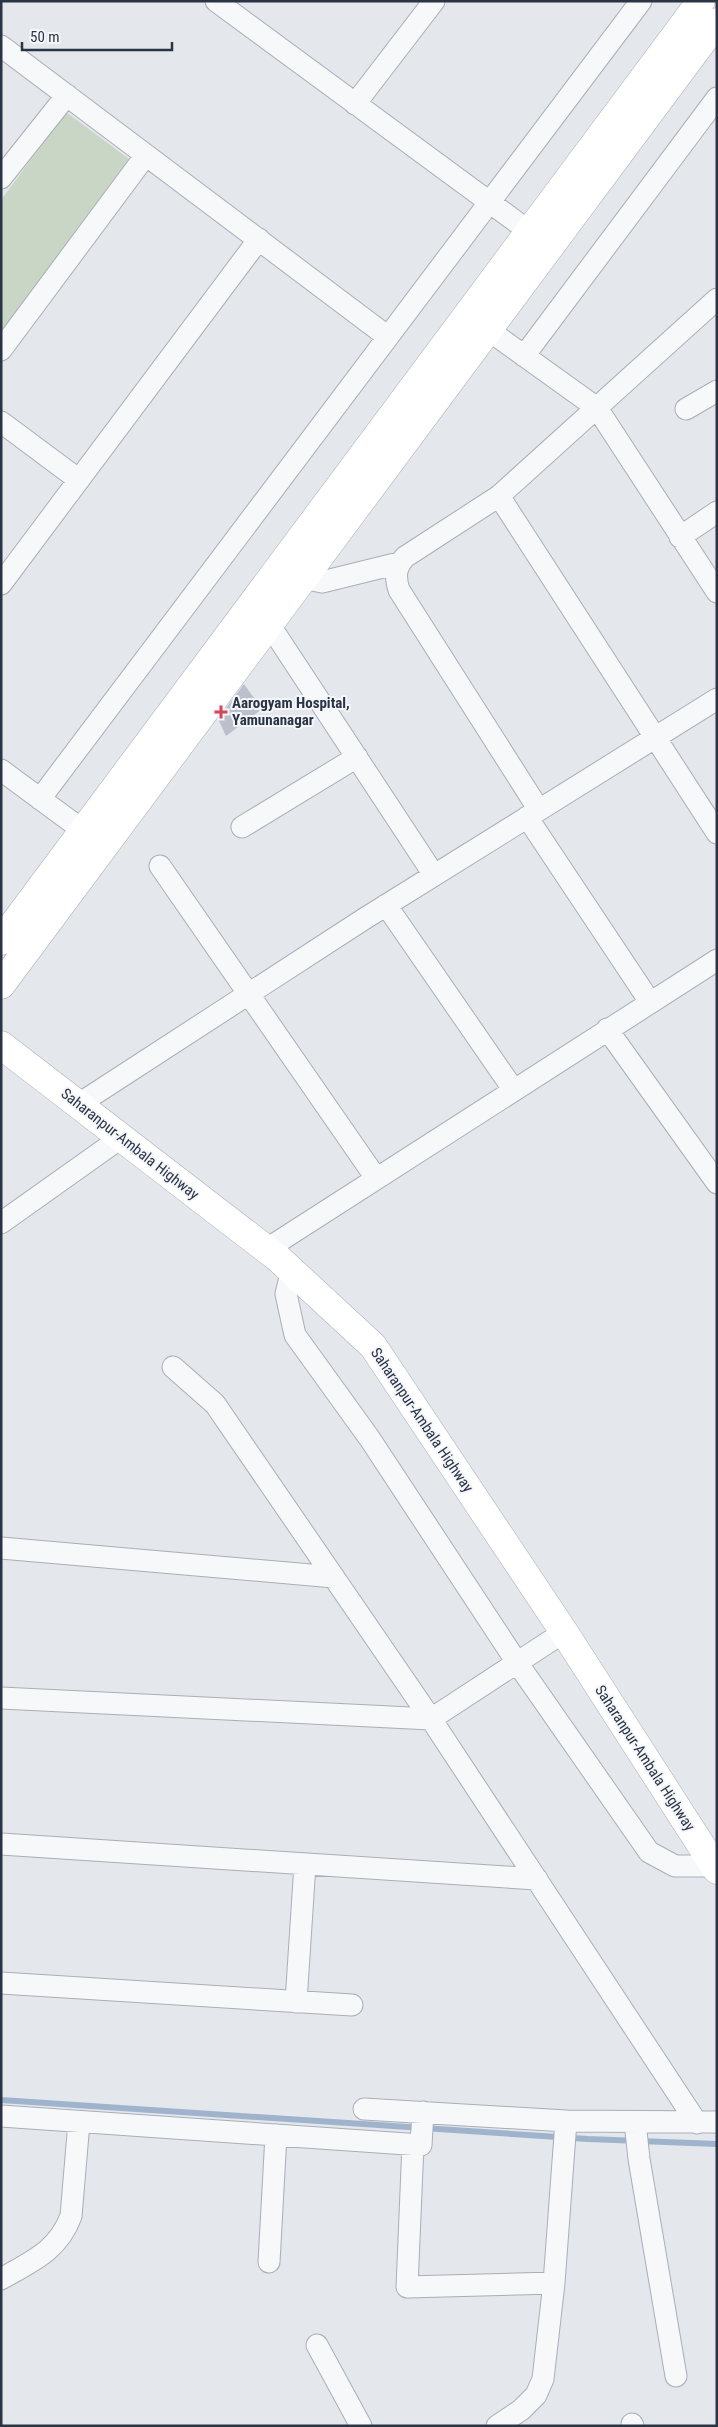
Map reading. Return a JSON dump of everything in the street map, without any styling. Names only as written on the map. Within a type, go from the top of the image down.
[{"type":"street","points":[[216,1],[530,232]]},
{"type":"street","points":[[355,104],[434,1]]},
{"type":"street","points":[[40,799],[641,1]]},
{"type":"street","points":[[1,985],[94,838],[530,232],[701,1]]},
{"type":"street","points":[[1,941],[94,838],[269,624],[717,22]]},
{"type":"street","points":[[1,46],[388,337]]},
{"type":"street","points":[[1,178],[66,95]]},
{"type":"street","points":[[524,356],[717,98]]},
{"type":"street","points":[[1,350],[146,155]]},
{"type":"street","points":[[1,584],[259,239]]},
{"type":"street","points":[[650,1002],[533,814],[399,590],[395,577],[399,563],[404,557],[499,496],[717,299]]},
{"type":"street","points":[[487,330],[597,408],[717,592]]},
{"type":"street","points":[[686,410],[717,391]]},
{"type":"street","points":[[1,422],[79,480]]},
{"type":"street","points":[[499,496],[717,833]]},
{"type":"street","points":[[680,536],[717,512]]},
{"type":"street","points":[[302,578],[322,582],[399,563]]},
{"type":"street","points":[[269,624],[434,875]]},
{"type":"street","points":[[79,1104],[386,905],[717,699]]},
{"type":"street","points":[[242,827],[357,757]]},
{"type":"street","points":[[1,770],[94,838]]},
{"type":"street","points":[[160,866],[250,993],[376,1178]]},
{"type":"street","points":[[386,905],[514,1089]]},
{"type":"street","points":[[267,1249],[717,960]]},
{"type":"street","points":[[607,1029],[717,1183]]},
{"type":"street","name":"Saharanpur-Ambala Highway","points":[[1,1045],[292,1269],[373,1346],[564,1632],[715,1868]]},
{"type":"street","points":[[1,1224],[122,1137]]},
{"type":"street","points":[[292,1269],[286,1294],[295,1335],[370,1439],[516,1661],[649,1852],[675,1866],[715,1868]]},
{"type":"street","points":[[1,2116],[276,2135],[420,2128],[636,2134],[707,2122],[537,1880],[334,1577],[215,1404],[173,1366]]},
{"type":"street","points":[[1,1548],[334,1577]]},
{"type":"street","points":[[1,1698],[430,1719],[516,1661],[564,1632]]},
{"type":"street","points":[[1,1844],[537,1880]]},
{"type":"street","points":[[296,2002],[305,1864]]},
{"type":"street","points":[[1,1983],[352,2006]]},
{"type":"street","points":[[364,2109],[420,2128]]},
{"type":"street","points":[[1,2280],[48,2251],[55,2245],[66,2229],[71,2216],[79,2122]]},
{"type":"street","points":[[420,2128],[407,2287],[554,2283]]},
{"type":"street","points":[[497,2426],[521,2410],[536,2395],[543,2380],[554,2283],[566,2132]]},
{"type":"street","points":[[636,2134],[676,2376]]},
{"type":"street","points":[[269,2262],[276,2135]]},
{"type":"street","points":[[317,2345],[362,2426]]},
{"type":"green space","points":[[66,112],[129,159],[1,332],[1,200]]},
{"type":"building","points":[[244,684],[262,709],[226,736],[218,719]]},
{"type":"waterway","points":[[1,2100],[588,2139],[717,2144]]},
{"type":"place","name":"Aarogyam Hospital, Yamunanagar","points":[[221,712]]}]
